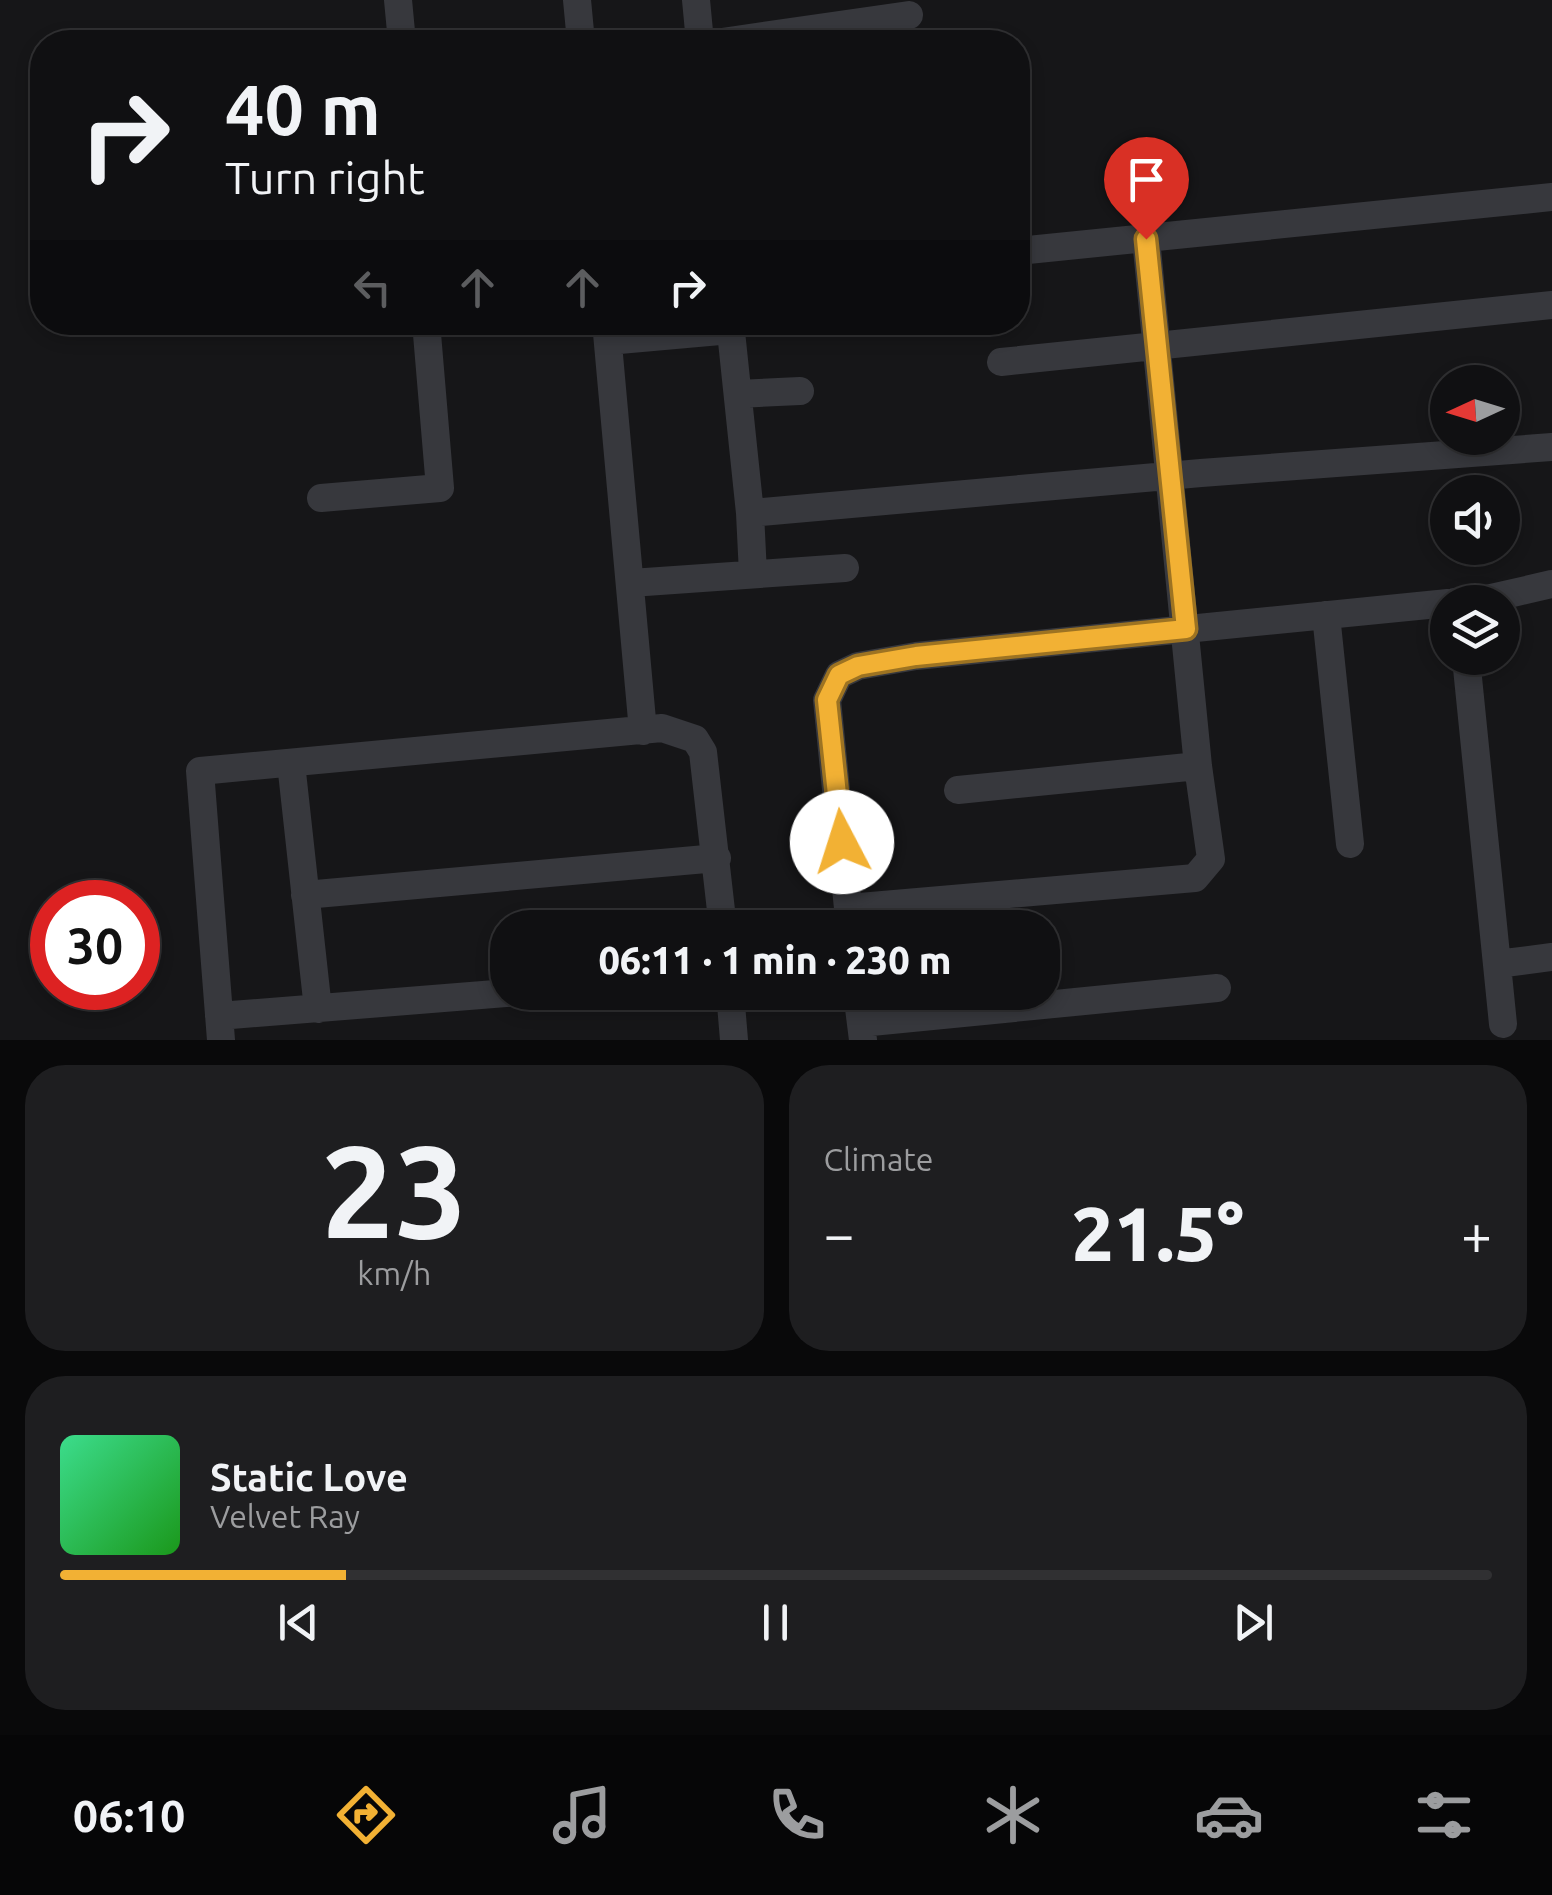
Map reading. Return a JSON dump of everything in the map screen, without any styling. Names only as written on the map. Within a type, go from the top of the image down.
[{"type":"street","points":[[398,0],[401,30]]},
{"type":"street","points":[[577,0],[580,30]]},
{"type":"street","points":[[696,0],[699,30]]},
{"type":"street","points":[[802,30],[909,14]]},
{"type":"street","points":[[1030,250],[1552,196]]},
{"type":"street","points":[[918,910],[1195,878],[1210,859],[1146,239]]},
{"type":"street","points":[[1001,362],[1552,305]]},
{"type":"street","points":[[321,498],[440,488],[427,335]]},
{"type":"street","points":[[607,335],[644,731]]},
{"type":"street","points":[[731,335],[753,574]]},
{"type":"street","points":[[738,394],[800,391]]},
{"type":"street","points":[[750,513],[1552,447]]},
{"type":"street","points":[[630,583],[845,568]]},
{"type":"street","points":[[1520,591],[1552,584]]},
{"type":"street","points":[[848,910],[827,700],[839,675],[858,666],[916,656],[1430,605]]},
{"type":"street","points":[[1326,615],[1350,844]]},
{"type":"street","points":[[1468,675],[1503,1024]]},
{"type":"street","points":[[490,995],[318,1009],[220,1028],[200,770],[662,728],[695,739],[704,752],[722,910]]},
{"type":"street","points":[[292,764],[318,1009]]},
{"type":"street","points":[[958,790],[1198,766]]},
{"type":"street","points":[[305,895],[717,858]]},
{"type":"street","points":[[1497,964],[1552,957]]},
{"type":"street","points":[[862,1031],[1218,988]]},
{"type":"street","points":[[732,1010],[734,1040]]},
{"type":"route","points":[[842,842],[827,700],[839,675],[858,666],[916,656],[1186,629],[1146,239]]}]
